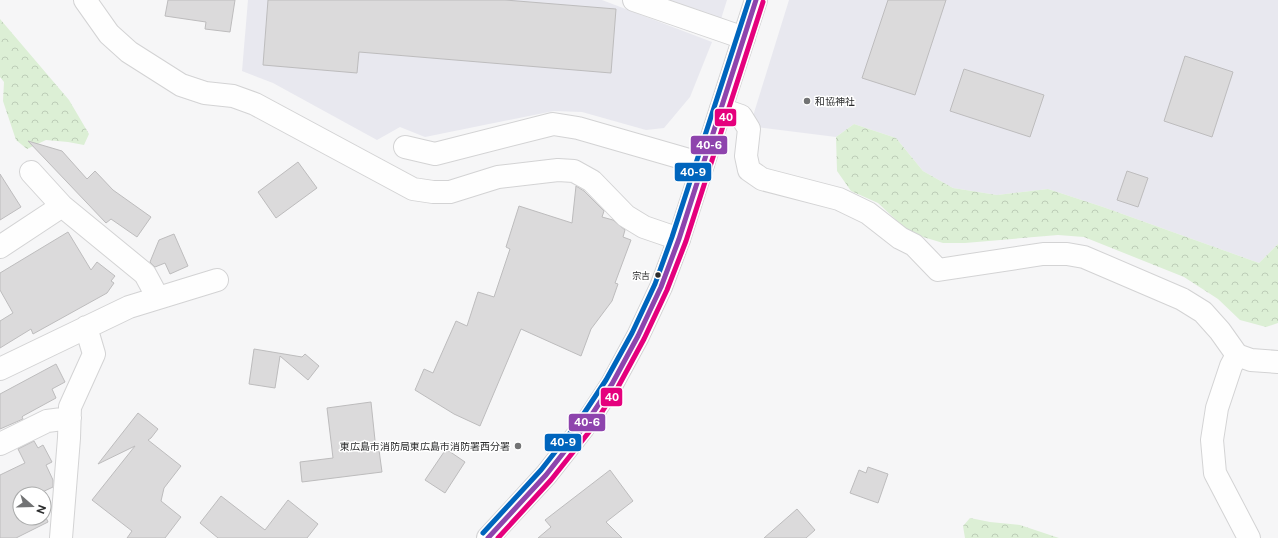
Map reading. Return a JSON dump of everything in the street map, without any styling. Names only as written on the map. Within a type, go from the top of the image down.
[{"type":"main road","points":[[85,0],[109,34],[129,52],[181,85],[204,93],[233,96],[255,104],[413,189],[433,192],[450,192],[498,177],[558,170],[574,172],[592,181],[626,216],[644,227],[679,240]]},
{"type":"main road","points":[[634,0],[744,38]]},
{"type":"main road","points":[[488,538],[551,469],[584,428],[612,384],[638,336],[658,294],[679,240],[756,0]]},
{"type":"main road","points":[[721,109],[741,116],[748,129],[746,156],[749,170],[762,179],[839,199],[868,213],[900,238],[914,245],[938,270],[1043,254],[1067,254],[1084,257],[1182,299],[1203,312],[1220,331],[1237,355],[1251,360],[1278,362]]},
{"type":"main road","points":[[405,147],[434,154],[553,124],[578,128],[703,164]]},
{"type":"main road","points":[[31,172],[62,206],[145,274],[158,298]]},
{"type":"main road","points":[[0,247],[62,206]]},
{"type":"main road","points":[[0,368],[129,307],[217,280]]},
{"type":"main road","points":[[61,538],[70,407],[94,354],[86,327]]},
{"type":"main road","points":[[1237,355],[1231,366],[1217,408],[1212,440],[1215,473],[1249,538]]},
{"type":"main road","points":[[0,444],[47,421],[70,418]]},
{"type":"shaded area","points":[[248,0],[602,0],[712,42],[690,97],[664,128],[646,130],[582,112],[554,111],[425,137],[400,127],[377,140],[273,83],[242,71]]},
{"type":"shaded area","points":[[666,0],[727,0],[721,19]]},
{"type":"shaded area","points":[[789,0],[1278,0],[1278,244],[1259,263],[1103,207],[1048,189],[997,195],[953,188],[923,171],[896,138],[854,124],[836,137],[757,127],[753,116]]},
{"type":"green space","points":[[0,19],[69,100],[89,134],[84,145],[46,140],[27,149],[16,140],[3,101],[4,82],[0,77]]},
{"type":"green space","points":[[854,124],[896,138],[923,171],[953,188],[997,195],[1048,189],[1103,207],[1259,263],[1278,244],[1278,323],[1266,327],[1240,320],[1218,299],[1184,277],[1084,237],[1058,235],[965,243],[943,243],[910,233],[878,203],[851,191],[837,171],[836,137]]},
{"type":"green space","points":[[970,518],[1020,525],[1059,538],[965,538],[963,526]]},
{"type":"building","points":[[168,0],[235,0],[230,32],[205,29],[206,22],[165,16]]},
{"type":"building","points":[[268,0],[505,0],[616,9],[611,73],[359,52],[357,73],[263,65]]},
{"type":"building","points":[[888,0],[946,0],[915,95],[862,78]]},
{"type":"building","points":[[1185,56],[1233,72],[1212,137],[1164,121]]},
{"type":"building","points":[[964,69],[1044,95],[1030,137],[950,111]]},
{"type":"building","points":[[28,141],[62,151],[87,179],[95,171],[113,190],[151,217],[137,237],[111,219],[106,223]]},
{"type":"building","points":[[298,162],[317,188],[276,218],[258,192]]},
{"type":"building","points":[[1127,171],[1148,178],[1138,207],[1117,200]]},
{"type":"building","points":[[0,174],[21,207],[0,220]]},
{"type":"building","points":[[576,186],[584,191],[604,211],[602,217],[613,220],[625,230],[623,237],[631,240],[615,283],[618,284],[612,301],[591,329],[581,356],[521,329],[480,426],[454,414],[415,390],[424,369],[433,373],[456,321],[467,326],[478,292],[494,297],[510,249],[506,247],[519,206],[572,223]]},
{"type":"building","points":[[68,232],[91,270],[97,262],[115,276],[111,281],[114,283],[107,293],[33,334],[31,329],[0,348],[0,321],[13,313],[0,290],[0,273]]},
{"type":"building","points":[[174,234],[188,266],[170,274],[165,263],[155,267],[150,262],[159,240]]},
{"type":"building","points":[[254,349],[302,357],[305,354],[319,366],[308,380],[280,356],[275,388],[249,384]]},
{"type":"building","points":[[56,364],[65,382],[52,389],[56,398],[23,416],[23,419],[0,429],[0,394]]},
{"type":"building","points":[[371,402],[376,450],[379,450],[382,472],[302,482],[300,462],[333,458],[327,408]]},
{"type":"building","points":[[138,413],[158,429],[148,440],[181,466],[164,488],[161,501],[181,517],[165,538],[127,538],[132,531],[92,500],[135,446],[98,464]]},
{"type":"building","points":[[34,441],[38,448],[43,445],[52,462],[46,465],[53,480],[53,487],[12,486],[12,526],[40,526],[16,538],[0,538],[0,475],[25,463],[18,449]]},
{"type":"building","points":[[446,449],[465,462],[445,493],[425,480]]},
{"type":"building","points":[[868,467],[888,474],[878,503],[850,493],[859,470],[866,473]]},
{"type":"building","points":[[610,470],[633,501],[606,522],[622,538],[538,538],[551,527],[545,520]]},
{"type":"building","points":[[221,496],[265,530],[288,500],[318,524],[307,538],[218,538],[200,523]]},
{"type":"building","points":[[797,509],[815,530],[806,538],[764,538]]},
{"type":"transit line","name":"40-9","points":[[483,533],[541,470],[577,424],[606,380],[632,333],[655,284],[672,237],[749,0]]},
{"type":"transit line","name":"40-6","points":[[488,538],[546,475],[583,428],[612,384],[638,336],[661,287],[679,239],[756,0]]},
{"type":"transit line","name":"40","points":[[498,538],[551,480],[589,432],[618,387],[644,339],[667,290],[686,241],[763,2]]},
{"type":"place","name":"和協神社","points":[[807,101]]},
{"type":"place","name":"宗吉","points":[[658,275]]},
{"type":"place","name":"東広島市消防局東広島市消防署西分署","points":[[518,446]]}]
